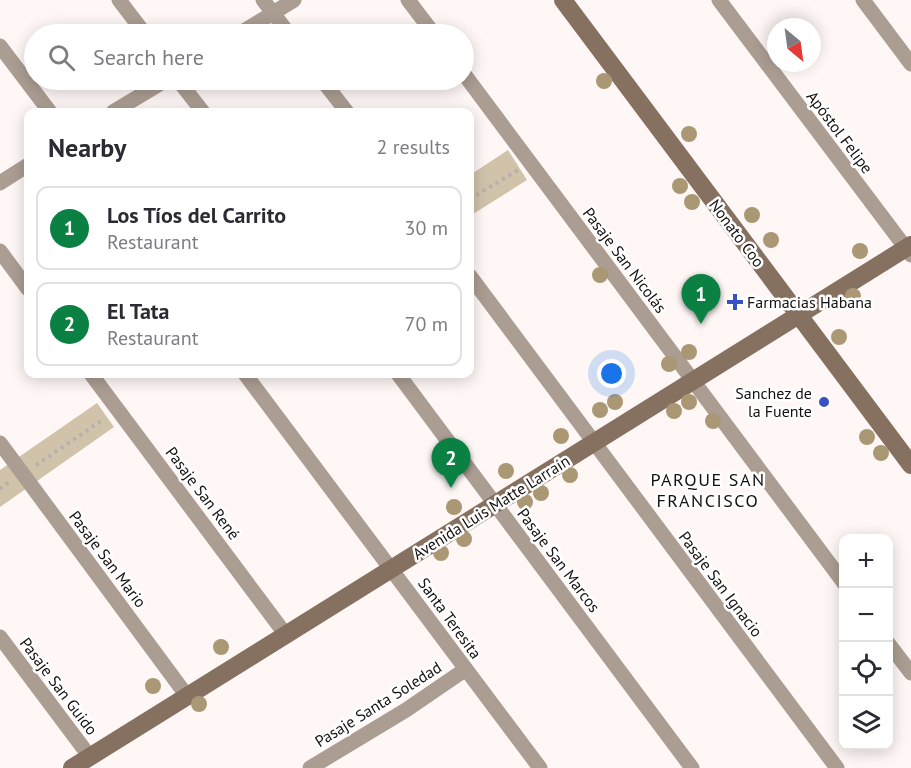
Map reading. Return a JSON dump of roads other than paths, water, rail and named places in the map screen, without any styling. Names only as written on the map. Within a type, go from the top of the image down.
[{"type":"street","points":[[119,0],[137,24]]},
{"type":"street","points":[[263,0],[281,24]]},
{"type":"street","points":[[255,24],[294,0]]},
{"type":"street","points":[[408,0],[426,24]]},
{"type":"street","name":"Nonato Coo","points":[[563,0],[911,465]]},
{"type":"street","name":"Apóstol Felipe","points":[[719,0],[909,250]]},
{"type":"street","points":[[863,0],[911,64]]},
{"type":"street","points":[[0,46],[24,78]]},
{"type":"street","name":"Pasaje San Nicolás","points":[[474,87],[839,578]]},
{"type":"street","points":[[33,90],[47,108]]},
{"type":"street","points":[[120,108],[149,90]]},
{"type":"street","points":[[186,90],[200,108]]},
{"type":"street","points":[[330,90],[344,108]]},
{"type":"street","points":[[0,183],[24,168]]},
{"type":"street","name":"Avenida Luis Matte Larraín","points":[[72,768],[799,315],[909,250]]},
{"type":"street","points":[[0,251],[24,284]]},
{"type":"street","name":"Pasaje San Ignacio","points":[[474,281],[837,768]]},
{"type":"street","name":"Pasaje San René","points":[[94,378],[286,635]]},
{"type":"street","name":"Santa Teresita","points":[[248,378],[538,767]]},
{"type":"street","name":"Pasaje San Marcos","points":[[401,378],[692,768]]},
{"type":"street","name":"Pasaje San Mario","points":[[0,443],[188,696]]},
{"type":"street","name":"Pasaje San Guido","points":[[0,637],[90,757]]},
{"type":"street","points":[[893,650],[911,673]]},
{"type":"street","name":"Pasaje Santa Soledad","points":[[310,768],[406,710],[465,669]]},
{"type":"place","name":"Farmacias Habana","points":[[735,302]]},
{"type":"place","name":"Los Tíos del Carrito","points":[[701,324]]},
{"type":"place","name":"Sanchez de la Fuente","points":[[824,402]]},
{"type":"place","name":"El Tata","points":[[451,488]]},
{"type":"district","name":"PARQUE SAN FRANCISCO","points":[[708,490]]}]
